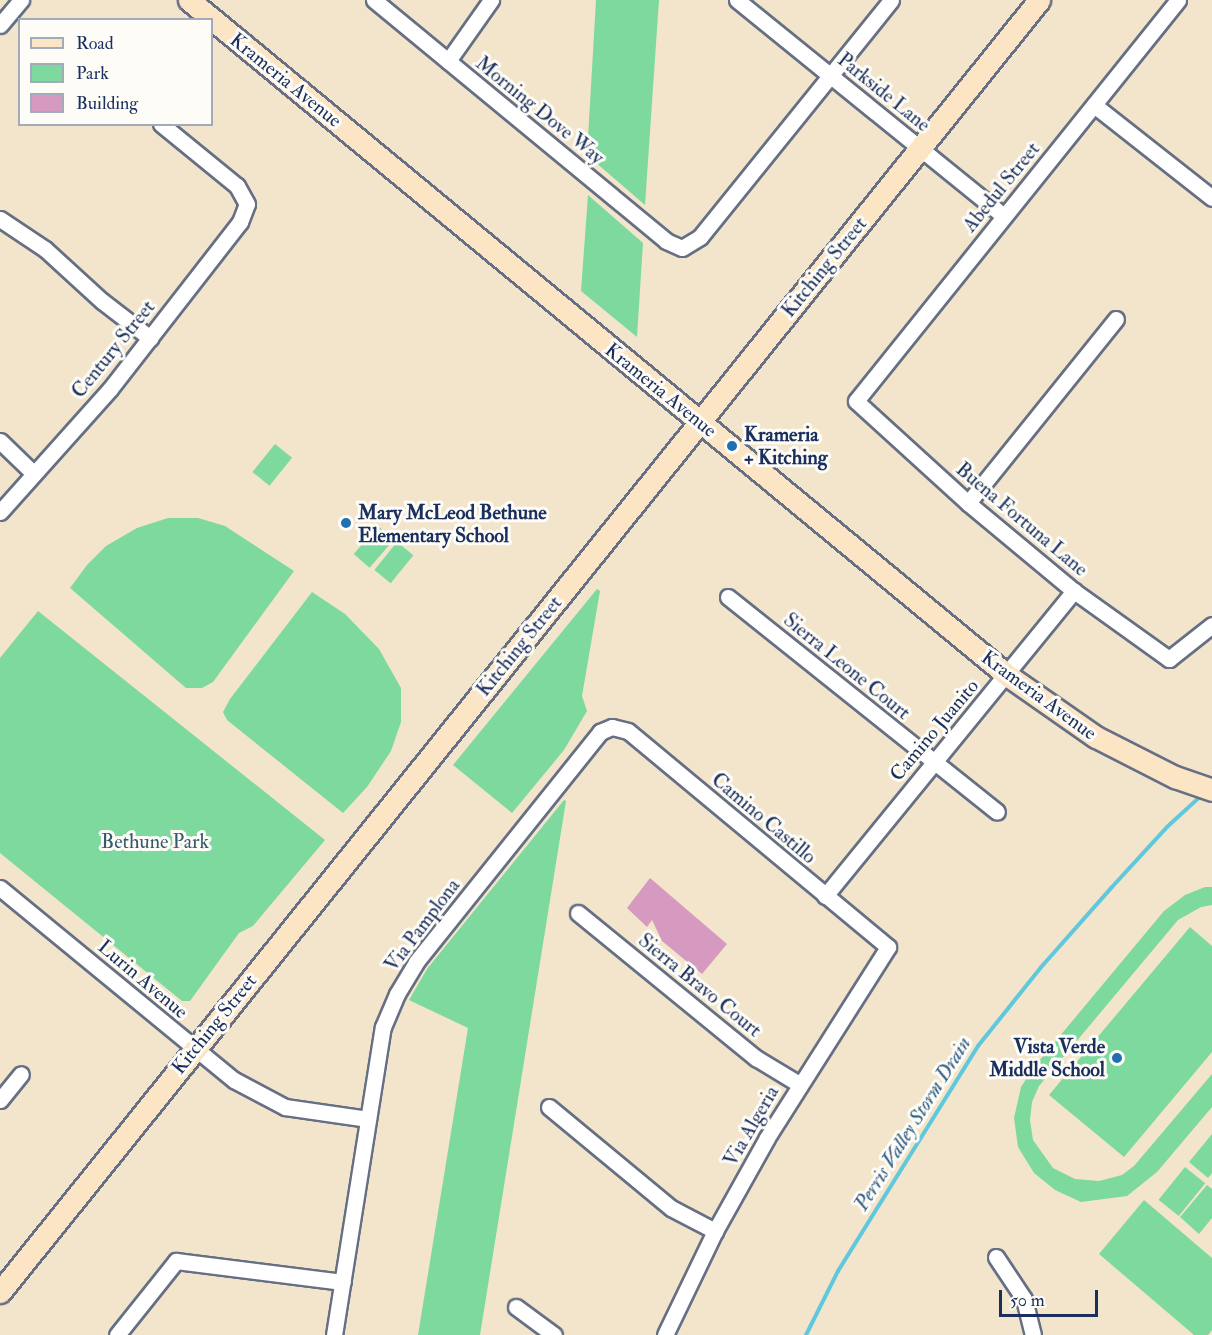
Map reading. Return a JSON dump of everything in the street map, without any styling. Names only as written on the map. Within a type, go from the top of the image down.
[{"type":"street","points":[[0,25],[21,0]]},
{"type":"street","name":"Krameria Avenue","points":[[189,0],[211,18]]},
{"type":"street","name":"Morning Dove Way","points":[[374,0],[666,241],[682,248],[700,237],[830,76]]},
{"type":"street","points":[[448,61],[491,0]]},
{"type":"street","name":"Parkside Lane","points":[[737,0],[1004,216]]},
{"type":"street","points":[[830,76],[891,0]]},
{"type":"street","name":"Kitching Street","points":[[0,1292],[193,1049],[1039,0]]},
{"type":"street","name":"Abedul Street","points":[[856,401],[1178,0]]},
{"type":"street","name":"Krameria Avenue","points":[[213,20],[1007,675],[1096,737],[1175,777],[1212,790]]},
{"type":"street","points":[[1094,105],[1212,198]]},
{"type":"street","name":"Century Street","points":[[0,512],[82,422],[150,339],[240,222],[247,204],[237,186],[163,126]]},
{"type":"street","points":[[0,219],[45,249],[119,315],[150,339]]},
{"type":"street","points":[[968,503],[1116,319]]},
{"type":"street","name":"Buena Fortuna Lane","points":[[856,401],[968,503],[1074,591],[1169,658],[1212,625]]},
{"type":"street","points":[[0,441],[34,474]]},
{"type":"street","name":"Camino Juanito","points":[[825,896],[1074,591]]},
{"type":"street","name":"Sierra Leone Court","points":[[728,597],[996,812]]},
{"type":"street","name":"Camino Castillo","points":[[612,727],[628,732],[888,946]]},
{"type":"street","name":"Via Pamplona","points":[[334,1335],[383,1027],[397,994],[416,962],[600,732],[612,727]]},
{"type":"street","name":"Lurin Avenue","points":[[0,888],[193,1049],[234,1080],[285,1107],[368,1119]]},
{"type":"street","name":"Sierra Bravo Court","points":[[578,914],[756,1058],[799,1084]]},
{"type":"street","name":"Via Algeria","points":[[665,1335],[715,1231],[799,1084],[888,946]]},
{"type":"street","points":[[0,1100],[21,1074]]},
{"type":"street","points":[[549,1107],[671,1208],[715,1231]]},
{"type":"street","points":[[996,1257],[1024,1299],[1033,1335]]},
{"type":"street","points":[[117,1335],[177,1261],[343,1282]]},
{"type":"street","points":[[516,1307],[554,1335]]},
{"type":"green space","points":[[596,0],[659,0],[645,205],[587,155]]},
{"type":"green space","points":[[588,195],[643,243],[637,337],[581,291]]},
{"type":"green space","points":[[275,444],[292,458],[269,486],[252,472]]},
{"type":"green space","points":[[168,518],[198,518],[225,526],[294,571],[213,682],[202,688],[186,688],[70,588],[87,565],[106,546],[137,528]]},
{"type":"green space","points":[[378,526],[394,540],[370,568],[354,554]]},
{"type":"green space","points":[[397,542],[413,555],[391,583],[374,570]]},
{"type":"green space","points":[[597,589],[600,591],[582,696],[587,711],[564,750],[512,813],[453,765]]},
{"type":"green space","points":[[312,592],[345,614],[379,649],[401,688],[401,722],[391,751],[367,787],[343,813],[227,720],[223,712],[230,699]]},
{"type":"green space","name":"Bethune Park","points":[[38,611],[325,840],[253,926],[239,933],[190,1001],[182,1001],[0,853],[0,658]]},
{"type":"green space","points":[[564,800],[566,801],[480,1335],[418,1335],[468,1028],[409,1000],[427,969]]},
{"type":"green space","points":[[1205,887],[1212,887],[1212,905],[1201,907],[1178,920],[1039,1086],[1032,1102],[1030,1120],[1033,1140],[1053,1168],[1075,1179],[1099,1181],[1122,1175],[1134,1166],[1212,1074],[1212,1107],[1157,1172],[1127,1196],[1081,1202],[1055,1190],[1034,1173],[1018,1147],[1014,1118],[1021,1087],[1034,1067],[1164,911],[1185,895]]},
{"type":"green space","points":[[1190,927],[1212,946],[1212,1052],[1124,1157],[1049,1095]]},
{"type":"green space","points":[[1212,1134],[1212,1173],[1208,1178],[1189,1162]]},
{"type":"green space","points":[[1185,1167],[1205,1183],[1179,1216],[1159,1200]]},
{"type":"green space","points":[[1207,1185],[1212,1189],[1212,1218],[1199,1234],[1180,1217]]},
{"type":"green space","points":[[1144,1200],[1212,1258],[1212,1330],[1208,1335],[1194,1335],[1099,1254]]},
{"type":"building","points":[[650,878],[727,944],[702,974],[662,941],[652,920],[647,927],[627,908]]},
{"type":"waterway","name":"Perris Valley Storm Drain","points":[[806,1335],[838,1271],[978,1046],[1043,965],[1112,887],[1167,827],[1203,794]]},
{"type":"place","name":"Krameria + Kitching","points":[[732,446]]},
{"type":"place","name":"Mary McLeod Bethune Elementary School","points":[[346,523]]},
{"type":"place","name":"Vista Verde Middle School","points":[[1117,1058]]}]
